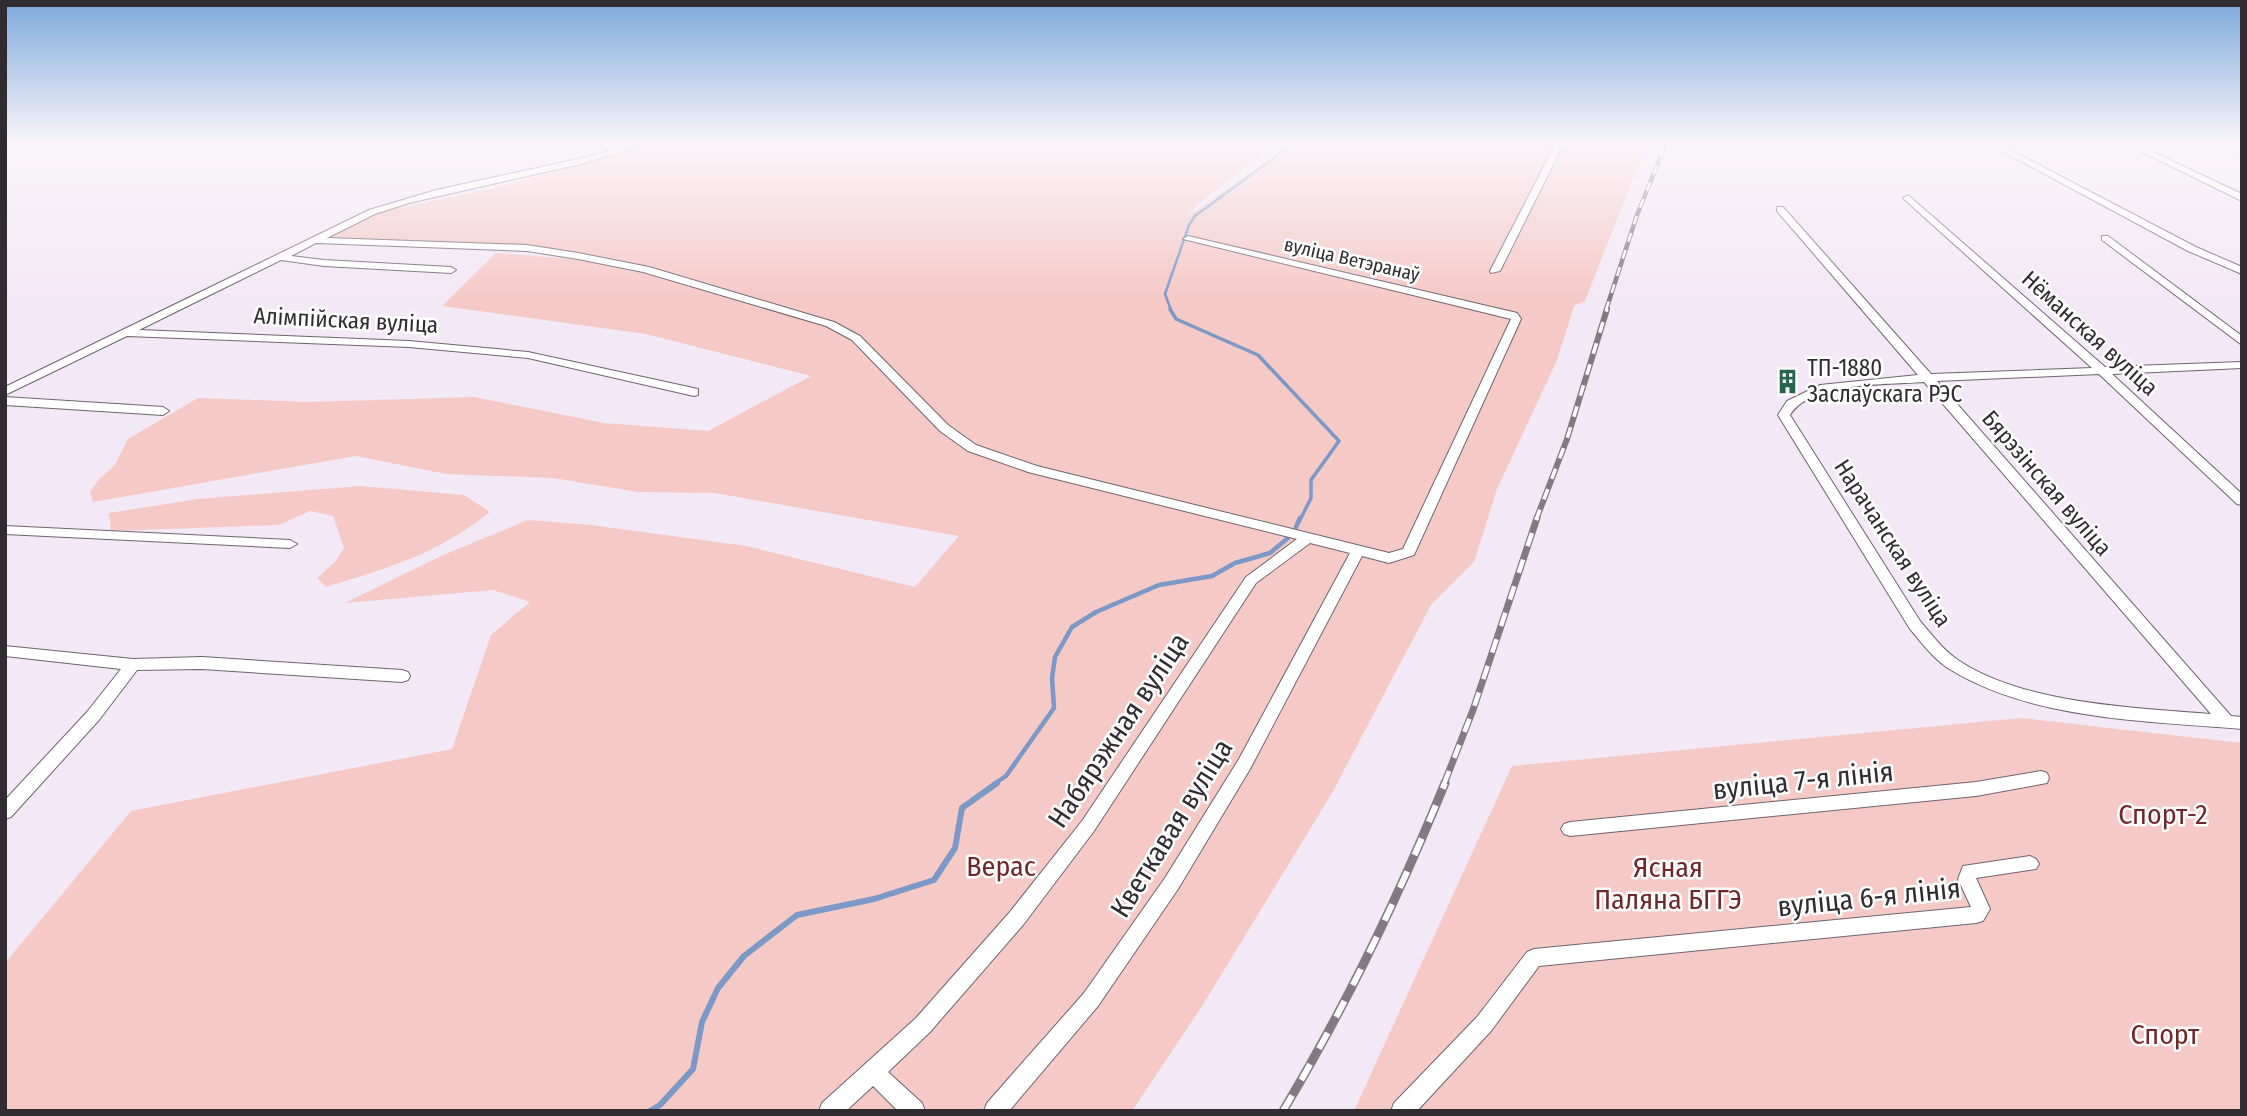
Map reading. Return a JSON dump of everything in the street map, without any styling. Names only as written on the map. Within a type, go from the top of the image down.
[{"type":"street","points":[[122,332],[391,205],[435,195]]},
{"type":"street","points":[[1495,271],[1534,195]]},
{"type":"street","points":[[2090,195],[2192,249],[2242,271]]},
{"type":"street","name":"Нёманская вуліца","points":[[1908,198],[2102,371],[2242,501]]},
{"type":"street","name":"Бярэзінская вуліца","points":[[1780,209],[2234,722]]},
{"type":"street","points":[[2105,238],[2242,342]]},
{"type":"street","name":"вуліца Ветэранаў","points":[[1188,239],[1509,312],[1516,319],[1409,552],[1389,558],[1358,550]]},
{"type":"street","points":[[312,240],[527,248],[645,269],[830,324],[856,338],[944,428],[972,448],[1045,473],[1358,550]]},
{"type":"street","points":[[277,257],[451,270]]},
{"type":"street","name":"Алімпійская вуліца","points":[[5,392],[122,332],[409,344],[528,355],[694,392]]},
{"type":"street","points":[[1928,378],[2242,365]]},
{"type":"street","name":"Нарачанская вуліца","points":[[1928,378],[1824,387],[1791,404],[1784,415],[1915,625],[1934,649],[1957,667],[2016,691],[2094,708],[2234,722]]},
{"type":"street","points":[[5,401],[163,411]]},
{"type":"street","points":[[5,530],[290,544]]},
{"type":"street","name":"Набярэжная вуліца","points":[[830,1111],[930,1017],[1016,919],[1080,836],[1251,580],[1309,537]]},
{"type":"street","name":"Кветкавая вуліца","points":[[995,1111],[1070,1026],[1175,876],[1228,793],[1325,605],[1358,550]]},
{"type":"street","points":[[5,651],[134,665],[202,663],[402,676]]},
{"type":"street","points":[[5,812],[93,716],[134,665]]},
{"type":"street","name":"вуліца 7-я лінія","points":[[1570,829],[1976,789],[2041,778]]},
{"type":"street","name":"вуліца 6-я лінія","points":[[1402,1111],[1484,1024],[1534,958],[1976,915],[1981,909],[1967,879],[1969,871],[2030,864]]},
{"type":"street","points":[[872,1071],[914,1111]]},
{"type":"green space","name":"Верас","points":[[460,195],[1210,195],[1187,217],[1218,195],[1627,195],[1585,301],[1574,306],[1557,360],[1497,489],[1474,562],[1431,605],[1332,793],[1204,1003],[1132,1111],[5,1111],[5,963],[131,811],[452,749],[491,635],[530,602],[493,590],[345,603],[441,556],[528,520],[591,525],[746,546],[915,587],[959,536],[715,493],[638,492],[553,478],[446,474],[356,456],[93,502],[90,492],[99,479],[115,465],[128,439],[198,398],[310,402],[474,397],[604,423],[708,431],[811,376],[646,334],[442,306],[496,253],[624,263],[587,255],[513,246],[327,238],[385,211]]},
{"type":"green space","points":[[361,486],[464,495],[490,512],[450,539],[412,558],[326,587],[317,578],[335,562],[344,548],[333,516],[310,511],[279,525],[111,531],[109,513],[198,499]]},
{"type":"green space","name":"Ясная Паляна БГГЭ","points":[[2022,718],[2242,743],[2242,1111],[1354,1111],[1512,766]]},
{"type":"waterway","points":[[1171,310],[1165,294],[1189,225],[1195,216],[1223,195]]},
{"type":"waterway","points":[[1170,309],[1176,319],[1258,355],[1339,441],[1311,480],[1311,498],[1300,520]]},
{"type":"waterway","points":[[1296,527],[1300,518]]},
{"type":"waterway","points":[[994,784],[1006,776],[1054,708],[1052,678],[1055,657],[1072,627],[1096,612],[1159,585],[1212,576],[1235,563],[1270,553],[1288,538]]},
{"type":"waterway","points":[[650,1111],[660,1105],[693,1069],[702,1022],[718,988],[744,956],[797,915],[874,899],[934,880],[955,848],[962,808],[997,783]]},
{"type":"railway","points":[[1606,310],[1645,195]]},
{"type":"railway","points":[[1536,520],[1567,439],[1607,309]]},
{"type":"railway","points":[[1444,784],[1473,710],[1537,518]]},
{"type":"railway","points":[[1283,1111],[1370,950],[1445,783]]},
{"type":"place","name":"ТП-1880 Заслаўскага РЭС","points":[[1787,381]]},
{"type":"park label","name":"Спорт-2","points":[[2163,814]]},
{"type":"park label","name":"Спорт","points":[[2165,1034]]}]
